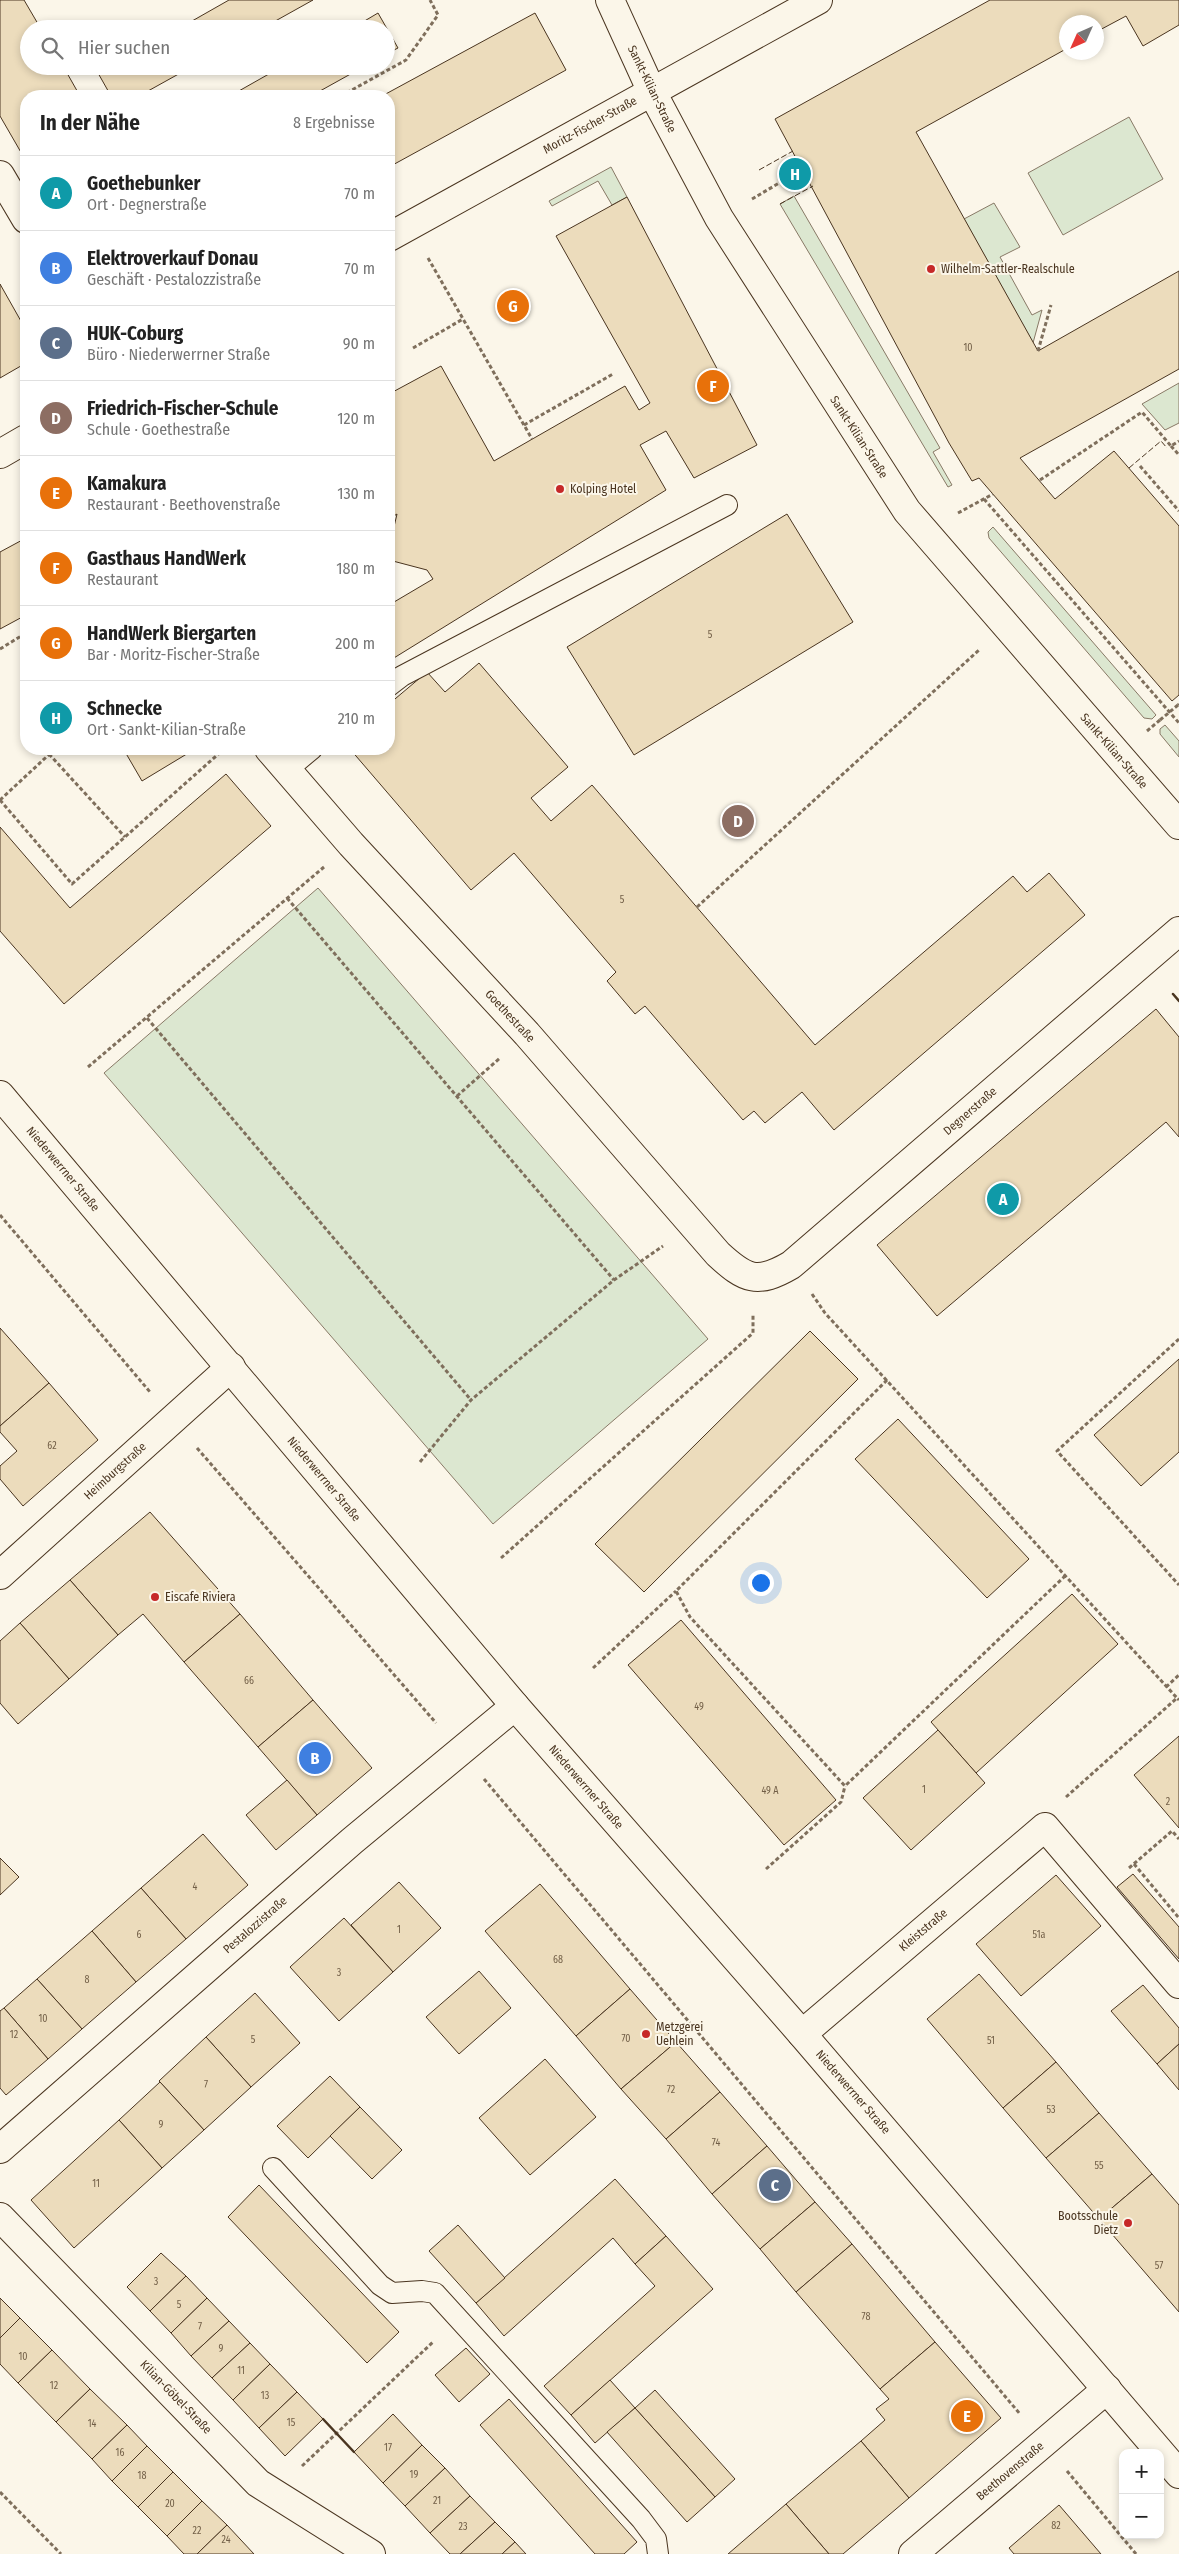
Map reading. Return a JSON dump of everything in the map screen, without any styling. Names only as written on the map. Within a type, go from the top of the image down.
[{"type":"street","name":"Sankt-Kilian-Straße","points":[[610,0],[651,90],[719,218],[907,511],[1179,825]]},
{"type":"street","name":"Moritz-Fischer-Straße","points":[[399,231],[651,90],[818,0]]},
{"type":"street","points":[[0,175],[20,209]]},
{"type":"street","points":[[0,454],[20,442]]},
{"type":"street","name":"Goethestraße","points":[[274,755],[351,844],[527,1034],[692,1224],[737,1272],[754,1278]]},
{"type":"street","name":"Degnerstraße","points":[[754,1278],[772,1276],[791,1265],[1179,932]]},
{"type":"street","name":"Niederwerrner Straße","points":[[0,1095],[515,1706],[802,2034],[1179,2474]]},
{"type":"street","name":"Heimburgstraße","points":[[0,1575],[231,1367]]},
{"type":"street","name":"Pestalozzistraße","points":[[0,2149],[352,1841],[515,1706]]},
{"type":"street","points":[[1045,1827],[1179,1984]]},
{"type":"street","name":"Kleiststraße","points":[[802,2034],[1045,1827]]},
{"type":"street","name":"Kilian-Göbel-Straße","points":[[0,2217],[258,2483],[370,2554]]},
{"type":"street","name":"Beethovenstraße","points":[[913,2554],[1107,2389]]},
{"type":"lane","points":[[395,681],[727,505]]},
{"type":"lane","points":[[287,770],[305,755]]},
{"type":"lane","points":[[273,2168],[380,2285],[392,2293],[422,2291],[435,2293],[641,2519],[656,2539],[658,2554]]},
{"type":"path","points":[[395,66],[406,60],[438,15],[430,0]]},
{"type":"path","points":[[352,90],[379,75]]},
{"type":"path","points":[[719,218],[803,169]]},
{"type":"path","points":[[399,231],[463,319],[532,439]]},
{"type":"path","points":[[1038,351],[1051,305]]},
{"type":"path","points":[[413,348],[463,319]]},
{"type":"path","points":[[524,425],[613,374]]},
{"type":"path","points":[[1040,480],[1142,412],[1179,455]]},
{"type":"path","points":[[1171,446],[1179,441]]},
{"type":"path","points":[[1140,466],[1179,511]]},
{"type":"path","points":[[984,499],[1179,724]]},
{"type":"path","points":[[697,908],[1007,626]]},
{"type":"path","points":[[0,648],[20,636]]},
{"type":"path","points":[[1160,720],[1178,704]]},
{"type":"path","points":[[48,755],[0,800],[72,884],[217,755]]},
{"type":"path","points":[[50,755],[124,837]]},
{"type":"path","points":[[88,1067],[351,844]]},
{"type":"path","points":[[287,898],[614,1280]]},
{"type":"path","points":[[147,1018],[471,1400]]},
{"type":"path","points":[[457,1096],[527,1034]]},
{"type":"path","points":[[0,1215],[172,1419],[460,1750],[1044,2442],[1136,2554]]},
{"type":"path","points":[[420,1462],[471,1400],[614,1280],[692,1224]]},
{"type":"path","points":[[791,1265],[825,1313],[1178,1699],[1058,1804],[1045,1827]]},
{"type":"path","points":[[501,1558],[752,1333],[754,1278]]},
{"type":"path","points":[[1179,1339],[1057,1451],[1179,1585]]},
{"type":"path","points":[[593,1668],[676,1591],[887,1380]]},
{"type":"path","points":[[766,1869],[841,1802],[844,1786],[1065,1576]]},
{"type":"path","points":[[676,1591],[690,1617],[844,1786]]},
{"type":"path","points":[[1166,1687],[1179,1675]]},
{"type":"path","points":[[1101,1892],[1172,1831],[1179,1839]]},
{"type":"path","points":[[1134,1864],[1179,1918]]},
{"type":"path","points":[[274,2493],[458,2319]]},
{"type":"path","points":[[0,2492],[61,2554]]},
{"type":"green space","points":[[1129,117],[1163,179],[1063,235],[1028,173]]},
{"type":"green space","points":[[611,167],[627,197],[612,205],[598,181],[552,206],[549,201]]},
{"type":"green space","points":[[794,196],[940,448],[933,452],[952,485],[948,487],[780,204]]},
{"type":"green space","points":[[994,203],[1020,247],[1000,257],[1032,315],[1042,310],[1033,343],[964,219]]},
{"type":"green space","points":[[1179,383],[1179,423],[1165,430],[1142,404]]},
{"type":"green space","points":[[993,527],[1156,715],[1152,719],[1144,718],[989,538],[988,532]]},
{"type":"green space","points":[[1165,725],[1179,741],[1179,757],[1160,734],[1160,729]]},
{"type":"green space","points":[[318,888],[708,1339],[493,1524],[104,1073]]},
{"type":"building","points":[[0,0],[24,0],[36,20],[20,20],[20,75],[68,75],[77,90],[20,90],[20,151],[0,116]]},
{"type":"building","points":[[229,0],[313,0],[277,20],[194,20]]},
{"type":"building","points":[[990,0],[1179,0],[1179,25],[1143,46],[1126,16],[1104,28],[1104,15],[1059,15],[1059,53],[916,132],[1038,351],[1179,271],[1179,369],[1020,458],[1055,499],[1114,451],[1179,526],[1179,695],[1172,701],[979,478],[972,481],[949,443],[775,119]]},
{"type":"building","points":[[378,13],[382,20],[366,20]]},
{"type":"building","points":[[535,13],[566,70],[395,164],[395,90],[393,90]]},
{"type":"building","points":[[99,75],[177,75],[150,90],[108,90]]},
{"type":"building","points":[[267,75],[349,75],[322,90],[241,90]]},
{"type":"building","points":[[627,197],[757,445],[694,478],[666,431],[640,445],[666,490],[395,657],[395,601],[433,579],[427,570],[395,562],[395,522],[397,514],[395,515],[395,391],[441,366],[494,461],[625,386],[639,410],[650,403],[556,236]]},
{"type":"building","points":[[0,284],[20,319],[20,366],[0,378]]},
{"type":"building","points":[[787,514],[853,622],[634,755],[567,647]]},
{"type":"building","points":[[20,541],[20,618],[0,629],[0,552]]},
{"type":"building","points":[[479,663],[568,767],[531,798],[551,821],[592,785],[815,1045],[1013,876],[1027,892],[1049,873],[1085,915],[834,1130],[802,1092],[765,1123],[754,1111],[743,1120],[645,1006],[635,1014],[607,981],[616,972],[514,853],[471,890],[355,755],[395,755],[395,699],[427,672],[445,692]]},
{"type":"building","points":[[127,755],[185,755],[142,781]]},
{"type":"building","points":[[226,774],[271,826],[64,1004],[0,931],[0,827],[70,908]]},
{"type":"building","points":[[1156,1009],[1179,1037],[1179,1137],[1166,1122],[937,1316],[877,1245]]},
{"type":"building","points":[[0,1328],[49,1383],[0,1426]]},
{"type":"building","points":[[810,1331],[858,1379],[644,1592],[595,1544]]},
{"type":"building","points":[[1179,1359],[1179,1452],[1141,1486],[1094,1435]]},
{"type":"building","points":[[49,1383],[98,1440],[23,1506],[0,1479],[0,1466],[17,1451],[0,1432],[0,1426]]},
{"type":"building","points":[[898,1419],[1029,1559],[987,1598],[855,1459]]},
{"type":"building","name":"Eiscafe Riviera","points":[[150,1512],[240,1614],[184,1662],[143,1614],[118,1635],[70,1580]]},
{"type":"building","points":[[70,1580],[118,1635],[69,1679],[20,1623]]},
{"type":"building","points":[[1072,1594],[1118,1644],[976,1773],[931,1722]]},
{"type":"building","points":[[240,1614],[313,1700],[258,1747],[184,1662]]},
{"type":"building","points":[[681,1620],[836,1800],[784,1845],[628,1665]]},
{"type":"building","points":[[20,1623],[69,1679],[18,1724],[0,1703],[0,1641]]},
{"type":"building","points":[[313,1700],[372,1768],[317,1815],[258,1747]]},
{"type":"building","points":[[938,1730],[985,1783],[911,1850],[863,1798]]},
{"type":"building","points":[[1179,1736],[1179,1828],[1134,1775]]},
{"type":"building","points":[[287,1780],[317,1815],[276,1850],[246,1815]]},
{"type":"building","points":[[203,1834],[248,1885],[186,1939],[141,1888]]},
{"type":"building","points":[[0,1858],[19,1877],[0,1895]]},
{"type":"building","points":[[1133,1874],[1179,1927],[1179,1959],[1117,1887]]},
{"type":"building","points":[[1056,1875],[1101,1926],[1021,1996],[976,1944]]},
{"type":"building","points":[[399,1882],[441,1928],[393,1972],[351,1925]]},
{"type":"building","points":[[540,1884],[630,1989],[576,2036],[485,1931]]},
{"type":"building","points":[[141,1888],[186,1939],[136,1982],[92,1931]]},
{"type":"building","points":[[344,1918],[393,1972],[339,2021],[290,1967]]},
{"type":"building","points":[[92,1931],[136,1982],[82,2029],[37,1979]]},
{"type":"building","points":[[479,1971],[511,2008],[459,2054],[426,2017]]},
{"type":"building","points":[[979,1974],[1056,2062],[1003,2108],[927,2019]]},
{"type":"building","points":[[37,1979],[82,2029],[48,2059],[4,2008]]},
{"type":"building","points":[[1143,1985],[1179,2028],[1179,2044],[1157,2064],[1111,2011]]},
{"type":"building","points":[[630,1989],[676,2042],[621,2089],[576,2036]]},
{"type":"building","points":[[255,1993],[300,2043],[251,2087],[206,2037]]},
{"type":"building","points":[[4,2008],[48,2059],[6,2095],[0,2088],[0,2011]]},
{"type":"building","points":[[206,2037],[251,2087],[204,2130],[159,2081]]},
{"type":"building","points":[[676,2042],[720,2092],[666,2139],[621,2089]]},
{"type":"building","points":[[1179,2044],[1179,2090],[1157,2064]]},
{"type":"building","points":[[545,2059],[596,2117],[530,2175],[479,2118]]},
{"type":"building","points":[[1056,2062],[1099,2113],[1046,2158],[1003,2108]]},
{"type":"building","points":[[330,2076],[360,2107],[308,2158],[277,2126]]},
{"type":"building","points":[[160,2082],[204,2130],[162,2168],[119,2120]]},
{"type":"building","points":[[720,2092],[767,2146],[712,2194],[666,2139]]},
{"type":"building","points":[[360,2107],[402,2150],[372,2179],[330,2136]]},
{"type":"building","points":[[1099,2113],[1152,2174],[1099,2219],[1046,2158]]},
{"type":"building","points":[[119,2120],[162,2168],[74,2248],[31,2200]]},
{"type":"building","points":[[767,2146],[815,2202],[760,2249],[712,2194]]},
{"type":"building","points":[[1152,2174],[1179,2205],[1179,2312],[1099,2219]]},
{"type":"building","points":[[615,2179],[666,2236],[635,2264],[613,2238],[504,2336],[476,2303]]},
{"type":"building","points":[[259,2185],[399,2332],[367,2363],[228,2217]]},
{"type":"building","points":[[815,2202],[852,2244],[796,2292],[760,2249]]},
{"type":"building","points":[[458,2225],[505,2278],[476,2303],[429,2251]]},
{"type":"building","points":[[666,2236],[713,2289],[571,2415],[544,2386],[655,2286],[635,2264]]},
{"type":"building","points":[[852,2244],[935,2342],[880,2389],[796,2292]]},
{"type":"building","points":[[161,2253],[186,2276],[150,2311],[127,2287]]},
{"type":"building","points":[[186,2276],[207,2298],[171,2333],[150,2311]]},
{"type":"building","points":[[0,2298],[20,2318],[0,2338]]},
{"type":"building","points":[[207,2298],[229,2321],[191,2356],[171,2333]]},
{"type":"building","points":[[20,2318],[52,2350],[18,2383],[0,2364],[0,2338]]},
{"type":"building","points":[[229,2321],[250,2343],[212,2378],[191,2356]]},
{"type":"building","points":[[935,2342],[1001,2418],[909,2498],[861,2441],[885,2420],[876,2409],[889,2399],[880,2389]]},
{"type":"building","points":[[250,2343],[270,2364],[233,2400],[212,2378]]},
{"type":"building","points":[[466,2348],[490,2374],[459,2402],[435,2375]]},
{"type":"building","points":[[52,2350],[90,2389],[56,2422],[18,2383]]},
{"type":"building","points":[[270,2364],[297,2392],[259,2428],[233,2400]]},
{"type":"building","points":[[610,2380],[635,2408],[595,2443],[571,2415]]},
{"type":"building","points":[[90,2389],[127,2425],[92,2459],[56,2422]]},
{"type":"building","points":[[655,2390],[735,2479],[715,2497],[635,2408]]},
{"type":"building","points":[[297,2392],[323,2419],[285,2456],[259,2428]]},
{"type":"building","points":[[509,2399],[637,2542],[624,2554],[595,2554],[480,2425]]},
{"type":"building","points":[[635,2408],[715,2497],[687,2522],[607,2432]]},
{"type":"building","points":[[393,2414],[422,2445],[383,2483],[354,2452]]},
{"type":"building","points":[[127,2425],[147,2446],[112,2481],[92,2459]]},
{"type":"building","points":[[861,2441],[909,2498],[843,2554],[829,2554],[786,2504]]},
{"type":"building","points":[[422,2445],[445,2468],[405,2506],[383,2483]]},
{"type":"building","points":[[147,2446],[173,2472],[138,2507],[112,2481]]},
{"type":"building","points":[[445,2468],[470,2496],[430,2533],[405,2506]]},
{"type":"building","points":[[173,2472],[202,2501],[167,2536],[138,2507]]},
{"type":"building","points":[[470,2496],[495,2522],[460,2554],[450,2554],[430,2533]]},
{"type":"building","points":[[202,2501],[227,2525],[197,2554],[184,2554],[167,2536]]},
{"type":"building","points":[[786,2504],[829,2554],[728,2554]]},
{"type":"building","points":[[1059,2505],[1101,2554],[1014,2554],[1009,2548]]},
{"type":"building","points":[[495,2522],[515,2542],[502,2554],[460,2554]]},
{"type":"building","points":[[227,2525],[254,2554],[197,2554]]},
{"type":"building","points":[[515,2542],[526,2554],[502,2554]]},
{"type":"fence","points":[[759,170],[793,151]]},
{"type":"fence","points":[[780,204],[813,186]]},
{"type":"fence","points":[[1129,468],[1161,441],[1167,448]]},
{"type":"wall","points":[[1173,994],[1179,1001]]},
{"type":"wall","points":[[323,2419],[354,2452]]},
{"type":"place","name":"Schnecke","points":[[795,174]]},
{"type":"place","name":"Wilhelm-Sattler-Realschule","points":[[931,269]]},
{"type":"place","name":"HandWerk Biergarten","points":[[513,306]]},
{"type":"place","name":"Gasthaus HandWerk","points":[[713,386]]},
{"type":"place","name":"Kolping Hotel","points":[[560,489]]},
{"type":"place","name":"Friedrich-Fischer-Schule","points":[[738,821]]},
{"type":"place","name":"Goethebunker","points":[[1003,1199]]},
{"type":"place","name":"Eiscafe Riviera","points":[[155,1597]]},
{"type":"place","name":"Elektroverkauf Donau","points":[[315,1758]]},
{"type":"place","name":"Metzgerei Uehlein","points":[[646,2034]]},
{"type":"place","name":"HUK-Coburg","points":[[775,2185]]},
{"type":"place","name":"Bootsschule Dietz","points":[[1128,2223]]},
{"type":"place","name":"Kamakura","points":[[967,2416]]}]
